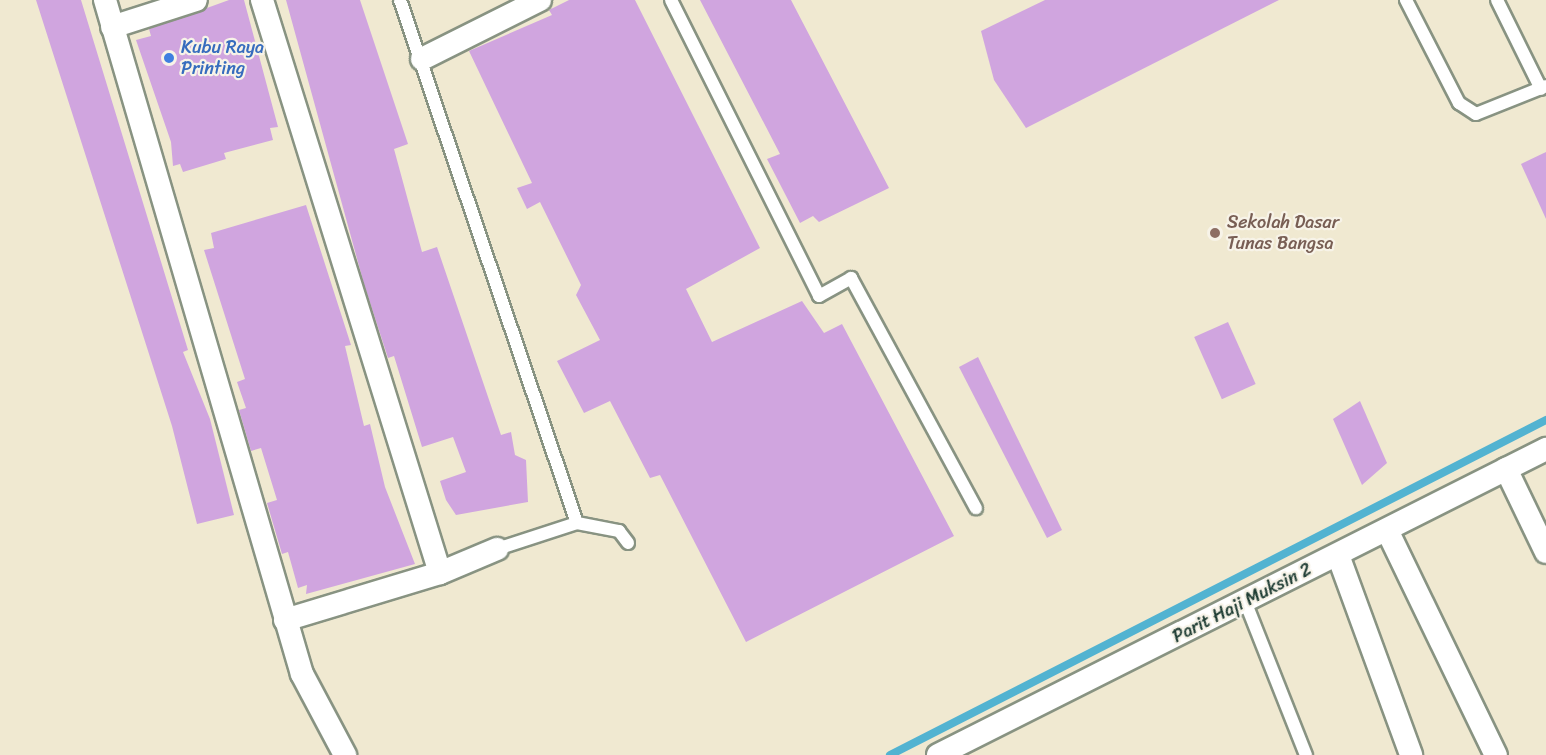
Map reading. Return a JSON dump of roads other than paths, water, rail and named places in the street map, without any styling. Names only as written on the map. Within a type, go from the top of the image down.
[{"type":"street","points":[[105,0],[302,675],[345,755]]},
{"type":"street","points":[[112,27],[196,0]]},
{"type":"street","points":[[262,0],[440,573]]},
{"type":"street","points":[[422,59],[540,0]]},
{"type":"street","name":"Parit Haji Muksin 2","points":[[938,755],[1546,449]]},
{"type":"street","points":[[1506,468],[1546,552]]},
{"type":"street","points":[[1387,530],[1497,755]]},
{"type":"street","points":[[285,620],[440,573],[497,549]]},
{"type":"street","points":[[1338,555],[1411,755]]},
{"type":"lane","points":[[400,0],[422,59],[577,523]]},
{"type":"lane","points":[[671,0],[819,296],[851,278],[976,508]]},
{"type":"lane","points":[[1406,0],[1459,103],[1476,114],[1543,88],[1497,0]]},
{"type":"lane","points":[[497,549],[577,523],[619,531],[628,543]]},
{"type":"lane","points":[[1245,601],[1306,755]]},
{"type":"waterway","points":[[890,755],[1546,420]]},
{"type":"place","name":"Kubu Raya Printing","points":[[169,58]]},
{"type":"place","name":"Sekolah Dasar Tunas Bangsa","points":[[1215,233]]}]
